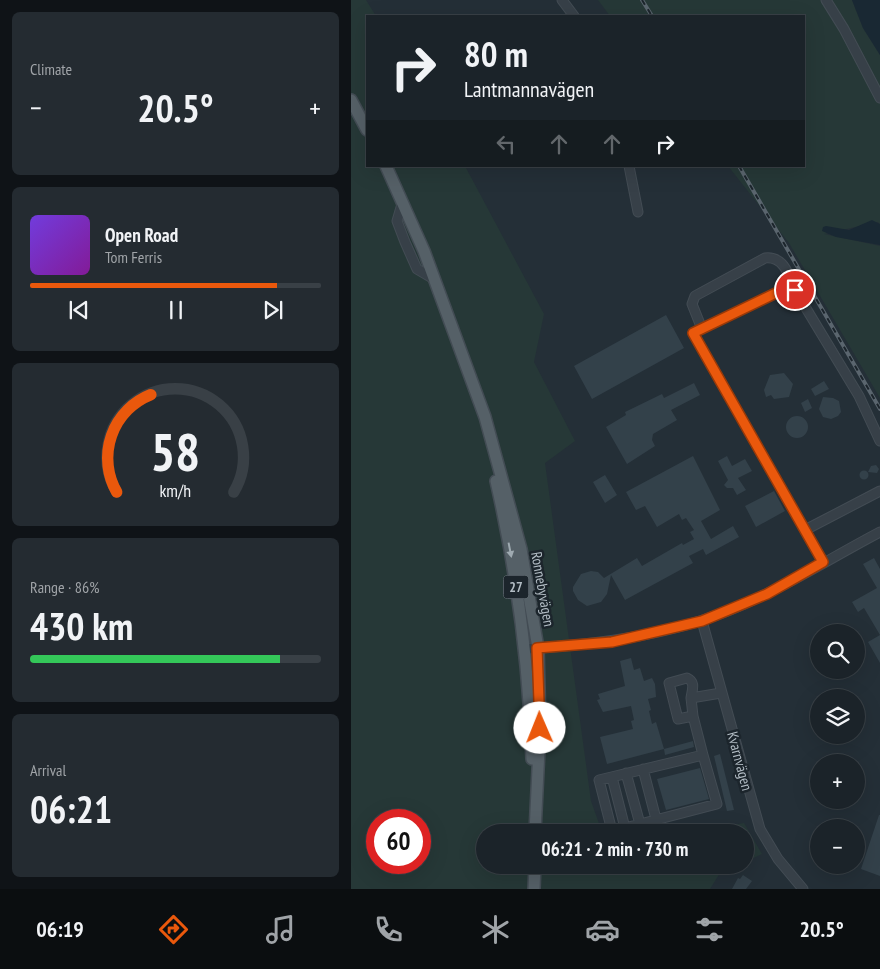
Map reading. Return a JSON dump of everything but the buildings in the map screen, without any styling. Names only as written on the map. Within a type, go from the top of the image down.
[{"type":"main road","points":[[351,100],[366,128]]},
{"type":"main road","name":"Ronnebyvägen","points":[[386,167],[434,279],[478,400],[493,444],[521,549],[537,648],[540,728],[536,824]]},
{"type":"main road","name":"Ronnebyvägen","points":[[478,400],[507,532],[525,649],[536,818]]},
{"type":"main road","points":[[535,874],[535,889]]},
{"type":"street","points":[[562,0],[573,15]]},
{"type":"street","points":[[826,0],[844,29],[880,98]]},
{"type":"street","points":[[629,167],[637,212]]},
{"type":"street","points":[[823,562],[698,331],[692,304],[695,296],[765,258],[774,257],[781,262],[795,290],[859,396],[880,441]]},
{"type":"street","points":[[698,331],[778,292],[786,289],[795,290]]},
{"type":"street","points":[[805,530],[880,491]]},
{"type":"street","points":[[525,649],[612,642],[702,621],[767,594],[880,532]]},
{"type":"street","name":"Kvarnvägen","points":[[702,621],[760,829],[777,859],[803,889]]},
{"type":"street","points":[[626,773],[640,824],[717,804],[693,716],[691,698],[693,684],[687,678],[669,684],[678,720],[693,716]]},
{"type":"street","points":[[691,698],[721,693]]},
{"type":"street","points":[[610,824],[599,780],[703,756]]},
{"type":"street","points":[[643,769],[656,819]]},
{"type":"street","points":[[612,777],[624,824]]},
{"type":"shaded area","points":[[351,0],[366,0],[375,15],[366,15],[366,167],[466,167],[544,314],[534,362],[575,441],[545,463],[591,801],[599,824],[476,824],[476,874],[719,874],[710,889],[351,889]]},
{"type":"shaded area","points":[[598,0],[852,0],[863,28],[880,55],[880,224],[878,222],[824,234],[880,246],[880,398],[789,243],[729,167],[805,167],[805,15],[609,15]]},
{"type":"shaded area","points":[[754,840],[762,854],[754,858]]},
{"type":"water","points":[[852,0],[880,0],[880,55],[863,28]]},
{"type":"water","points":[[872,220],[880,224],[880,245],[836,237],[822,231],[823,227],[826,226],[849,230]]},
{"type":"railway","points":[[642,0],[651,15]]},
{"type":"railway","points":[[740,167],[880,409]]},
{"type":"route","points":[[540,728],[537,648],[612,642],[702,621],[767,594],[823,562],[693,333],[778,292],[786,289],[795,290]]}]
